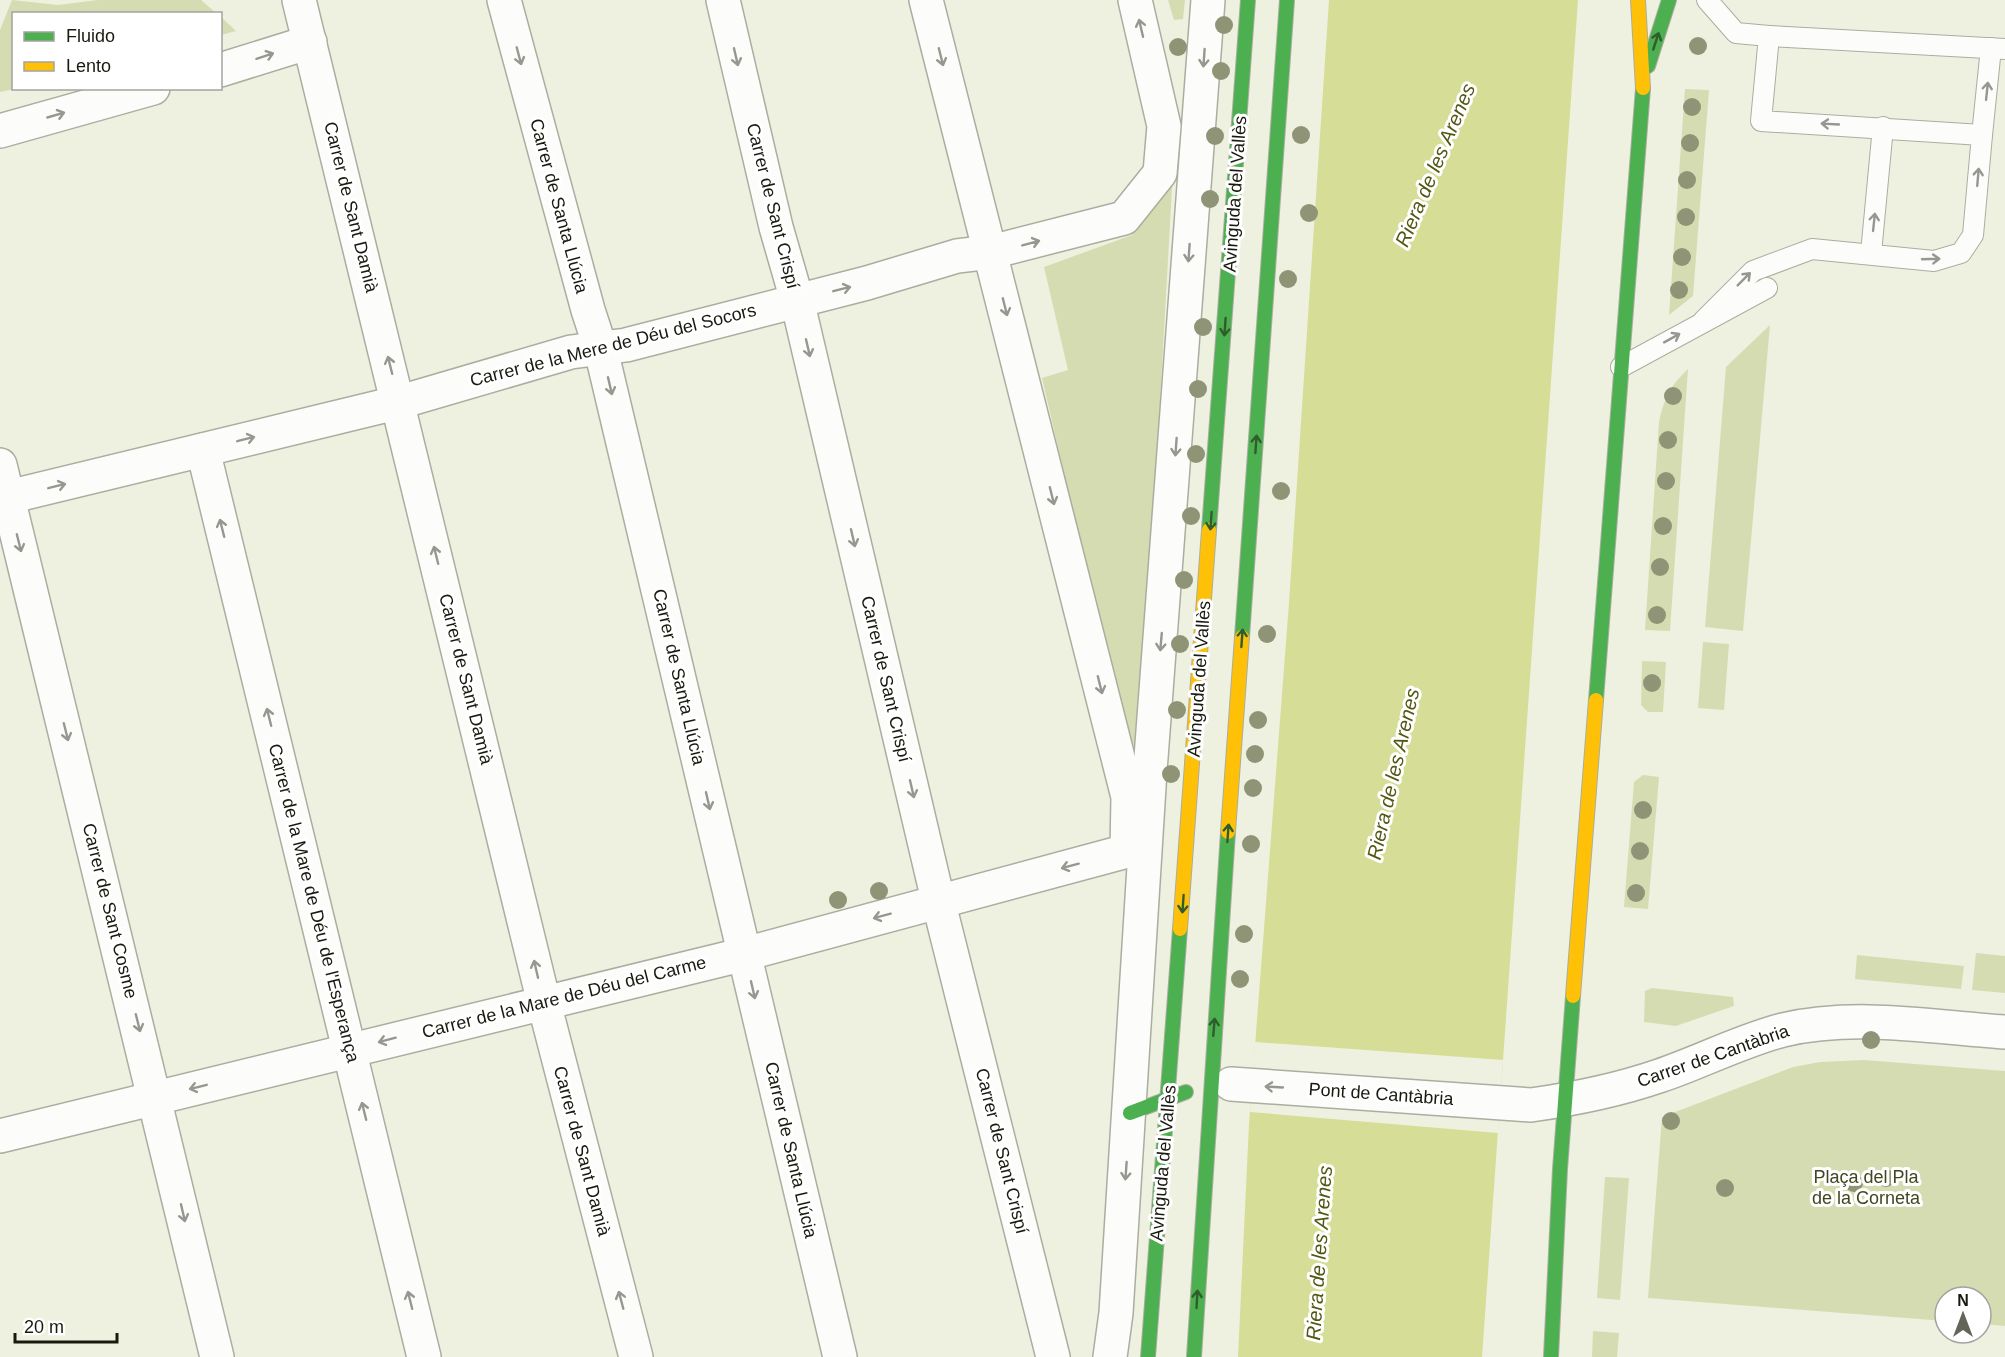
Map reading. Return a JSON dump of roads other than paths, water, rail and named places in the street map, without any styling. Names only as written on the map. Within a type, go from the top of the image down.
[{"type":"main road","name":"Avinguda del Vallès","points":[[1148,1357],[1248,0]]},
{"type":"main road","points":[[1194,1357],[1220,1085],[1287,0]]},
{"type":"main road","points":[[1551,1357],[1565,1100],[1643,82],[1638,0]]},
{"type":"main road","points":[[1643,82],[1669,0]]},
{"type":"main road","points":[[1130,1113],[1168,1097],[1220,1085]]},
{"type":"street","name":"Carrer de Sant Damià","points":[[299,0],[544,1003],[636,1357]]},
{"type":"street","name":"Carrer de Santa Llúcia","points":[[504,0],[588,310],[601,350],[840,1357]]},
{"type":"street","name":"Carrer de Sant Crispí","points":[[723,0],[776,227],[797,300],[938,900],[1053,1357]]},
{"type":"street","points":[[926,0],[991,252]]},
{"type":"street","name":"Carrer de la Mere de Déu del Socors","points":[[4,498],[399,402],[572,352],[601,350],[957,256],[991,252],[1124,218],[1161,173],[1164,126],[1135,0]]},
{"type":"street","name":"Avinguda del Vallès","points":[[1110,1357],[1116,1313],[1150,771],[1208,0]]},
{"type":"street","points":[[222,68],[310,42]]},
{"type":"street","points":[[0,131],[146,90]]},
{"type":"street","name":"Carrer de la Mare de Déu del Carme","points":[[0,1136],[114,1107],[155,1100],[191,1089],[350,1051],[388,1039],[544,1003],[587,990],[745,954],[938,900],[1127,851],[1128,797],[991,252]]},
{"type":"street","name":"Carrer de la Mare de Déu de l'Esperança","points":[[203,450],[424,1357]]},
{"type":"street","name":"Carrer de Sant Cosme","points":[[0,465],[4,498],[217,1357]]},
{"type":"street","name":"Carrer de Cantàbria","points":[[1515,1104],[1565,1100],[1659,1076],[1783,1030],[1826,1023],[1870,1022],[2005,1032]]},
{"type":"street","name":"Pont de Cantàbria","points":[[1220,1085],[1515,1104]]},
{"type":"lane","points":[[1703,321],[1753,271],[1812,249],[1934,261],[1961,253],[1973,235],[1982,135],[1998,48],[1736,33],[1707,0]]},
{"type":"lane","points":[[1769,36],[1761,121],[1982,135]]},
{"type":"lane","points":[[1871,253],[1883,127]]},
{"type":"lane","points":[[1622,367],[1767,288]]},
{"type":"water","name":"Riera de les Arenes","points":[[1329,0],[1578,0],[1482,1357],[1238,1357],[1249,1124],[1289,603]]},
{"type":"park label","name":"Plaça del Pla de la Corneta","points":[[1866,1187]]}]
